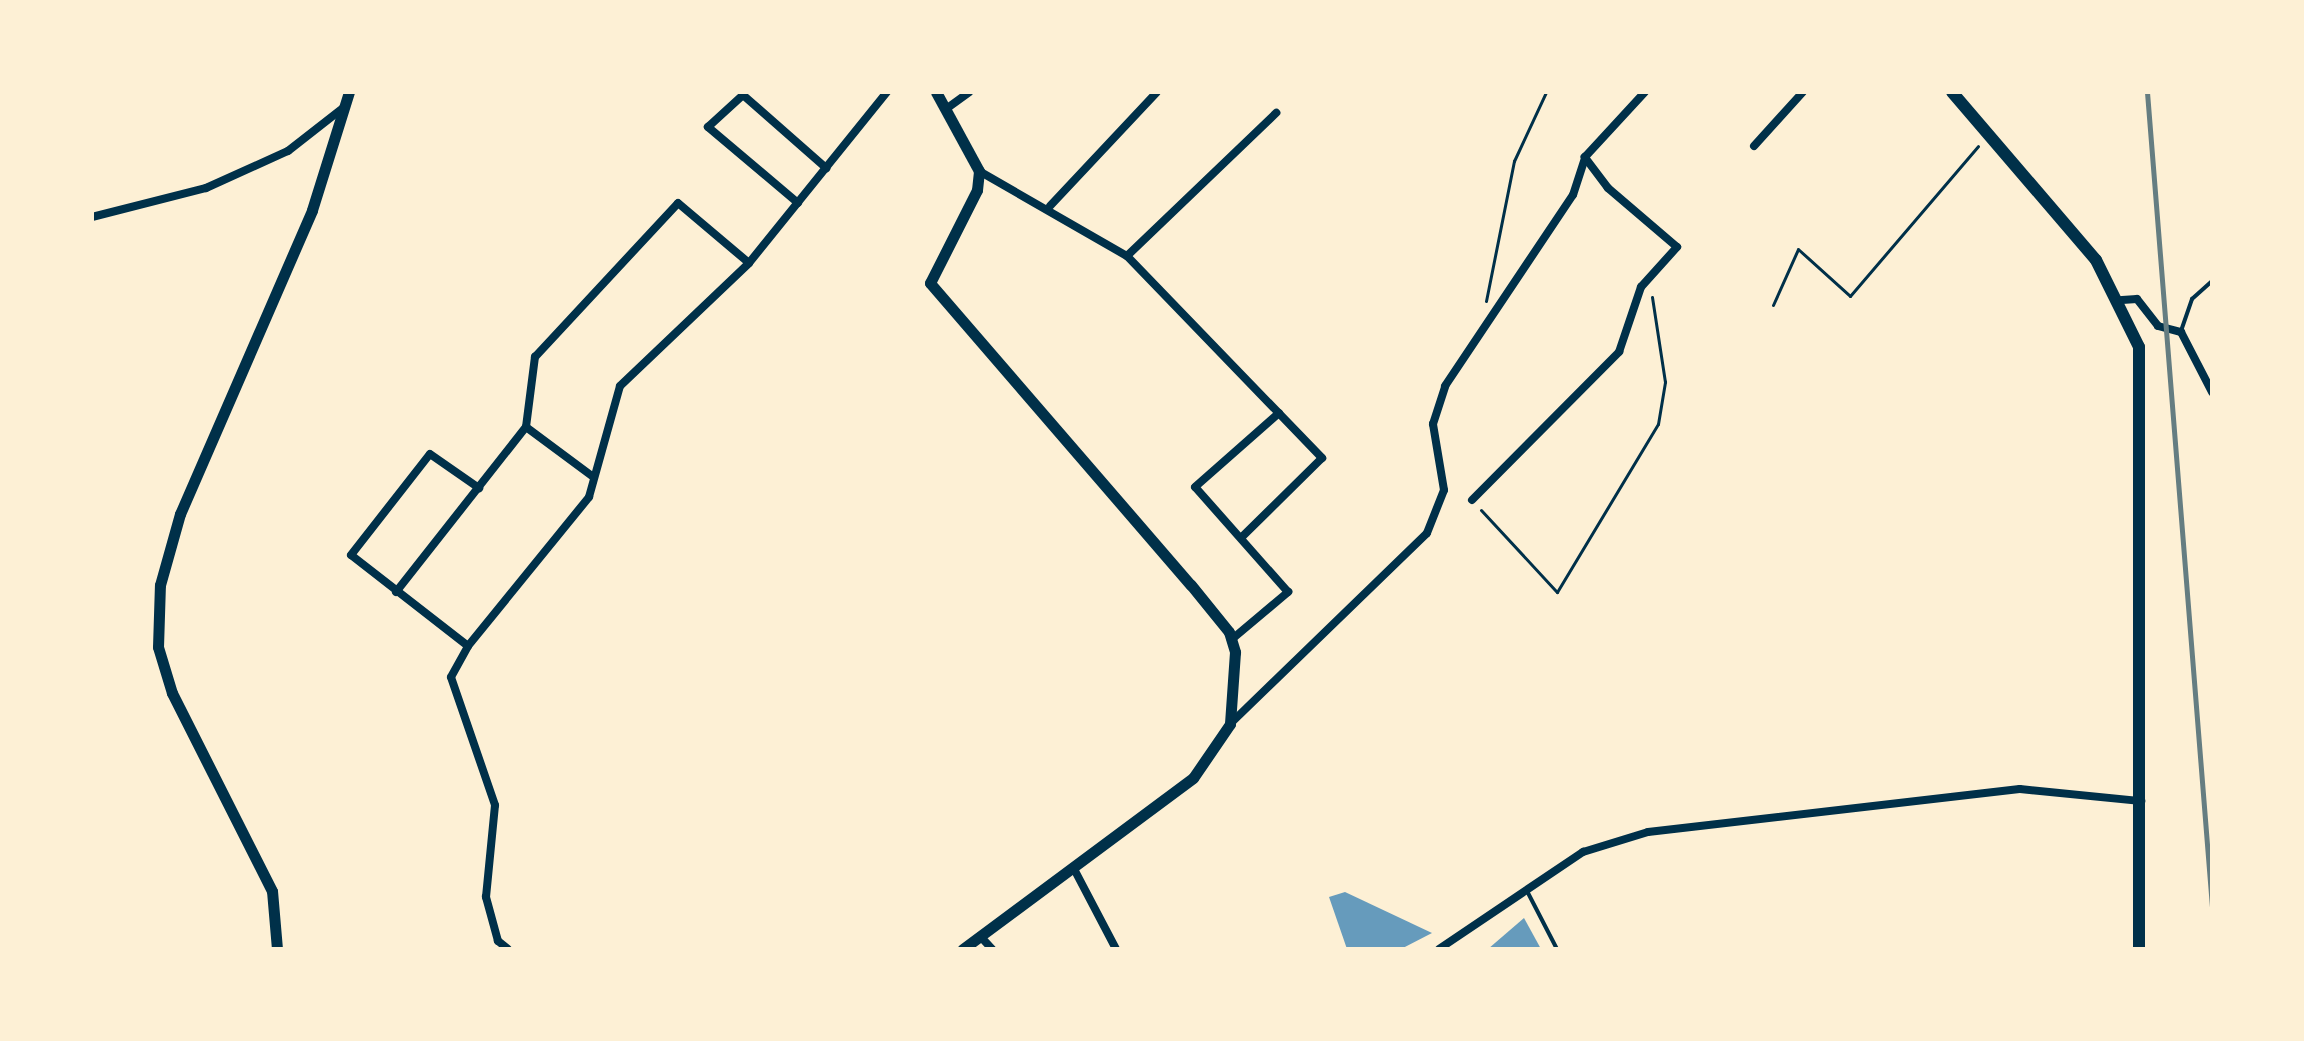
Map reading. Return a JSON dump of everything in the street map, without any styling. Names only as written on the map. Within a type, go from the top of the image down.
[{"type":"main road","points":[[1952,92],[2122,300],[2142,369],[2139,949]]},
{"type":"street","points":[[508,949],[498,941],[486,897],[495,805],[451,677],[468,646],[589,497],[592,476],[620,386],[749,263],[887,92]]},
{"type":"street","points":[[936,92],[979,171],[977,190],[930,283],[1231,640],[1230,724]]},
{"type":"street","points":[[946,109],[969,92]]},
{"type":"street","points":[[1050,206],[1157,92]]},
{"type":"street","points":[[963,949],[1193,778],[1230,724],[1427,533],[1444,490],[1433,424],[1445,386],[1573,195],[1585,157],[1645,92]]},
{"type":"street","points":[[1754,146],[1803,92]]},
{"type":"street","points":[[798,203],[708,127],[743,95],[826,168]]},
{"type":"street","points":[[92,217],[206,188],[288,151],[348,98]]},
{"type":"street","points":[[277,949],[272,891],[172,693],[158,647],[160,585],[180,514],[312,210],[348,98]]},
{"type":"street","points":[[1127,256],[1276,113]]},
{"type":"street","points":[[1472,500],[1619,352],[1646,282],[1677,247],[1608,188],[1585,157]]},
{"type":"street","points":[[979,171],[1050,206],[1127,256],[1322,458],[1242,537]]},
{"type":"street","points":[[396,592],[526,427],[535,357],[678,203],[749,263]]},
{"type":"street","points":[[2122,300],[2137,299],[2158,326],[2181,332],[2212,392]]},
{"type":"street","points":[[1231,640],[1288,592],[1195,487],[1279,413]]},
{"type":"street","points":[[526,427],[592,476]]},
{"type":"street","points":[[468,646],[351,555],[430,454],[479,488]]},
{"type":"street","points":[[1439,949],[1583,852],[1663,830],[2020,789],[2142,801]]},
{"type":"street","points":[[1073,867],[1116,949]]},
{"type":"street","points":[[980,936],[992,949]]},
{"type":"lane","points":[[2181,332],[2186,308],[2212,281]]},
{"type":"lane","points":[[1526,888],[1557,949]]},
{"type":"path","points":[[1481,332],[1514,161],[1546,92]]},
{"type":"path","points":[[1773,305],[1798,249],[1850,296],[1987,133]]},
{"type":"path","points":[[1472,500],[1557,592],[1660,415],[1665,382],[1646,282]]},
{"type":"water","points":[[1345,892],[1432,933],[1401,949],[1347,949],[1329,897]]},
{"type":"water","points":[[1524,918],[1541,949],[1488,949]]},
{"type":"railway","points":[[2147,92],[2212,907]]}]
